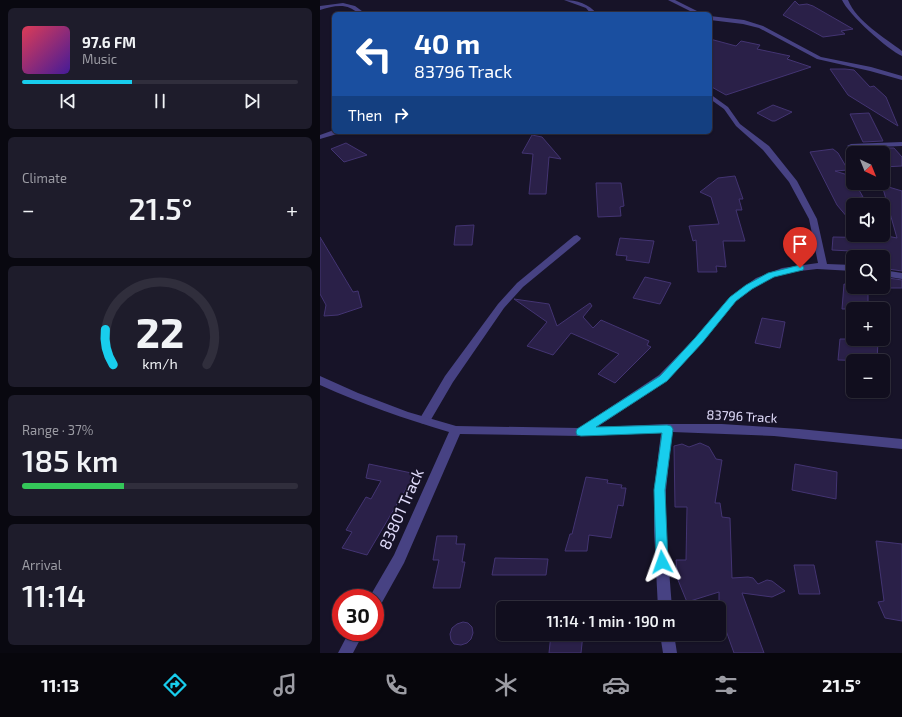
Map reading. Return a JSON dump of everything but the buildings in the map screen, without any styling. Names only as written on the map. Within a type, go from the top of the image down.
[{"type":"street","points":[[567,0],[588,7],[592,12]]},
{"type":"street","points":[[671,0],[696,12]]},
{"type":"street","points":[[845,0],[846,4],[855,15],[902,54]]},
{"type":"street","points":[[320,8],[344,5],[352,7],[360,12]]},
{"type":"street","points":[[712,18],[752,24],[761,27],[819,58],[871,69],[902,78]]},
{"type":"street","points":[[712,98],[726,108],[738,125],[766,148],[793,181],[812,218],[823,267]]},
{"type":"street","points":[[320,137],[332,133]]},
{"type":"street","points":[[851,146],[902,144]]},
{"type":"street","points":[[425,420],[449,379],[501,306],[520,285],[577,238]]},
{"type":"street","points":[[581,432],[663,378],[698,341],[733,299],[759,280],[782,271],[800,268],[846,268]]},
{"type":"street","points":[[890,274],[902,276]]},
{"type":"street","name":"83796 Track","points":[[320,380],[354,396],[404,415],[456,430],[581,432],[695,428],[808,434],[902,444]]},
{"type":"street","points":[[665,601],[660,531],[660,490],[667,429]]},
{"type":"street","name":"83801 Track","points":[[382,589],[399,559],[456,430]]},
{"type":"street","points":[[344,653],[351,641]]},
{"type":"street","points":[[668,641],[670,653]]},
{"type":"route","points":[[662,562],[660,490],[667,429],[581,432],[663,378],[677,365],[733,299],[749,287],[759,280],[771,275],[782,271],[800,268]]}]
